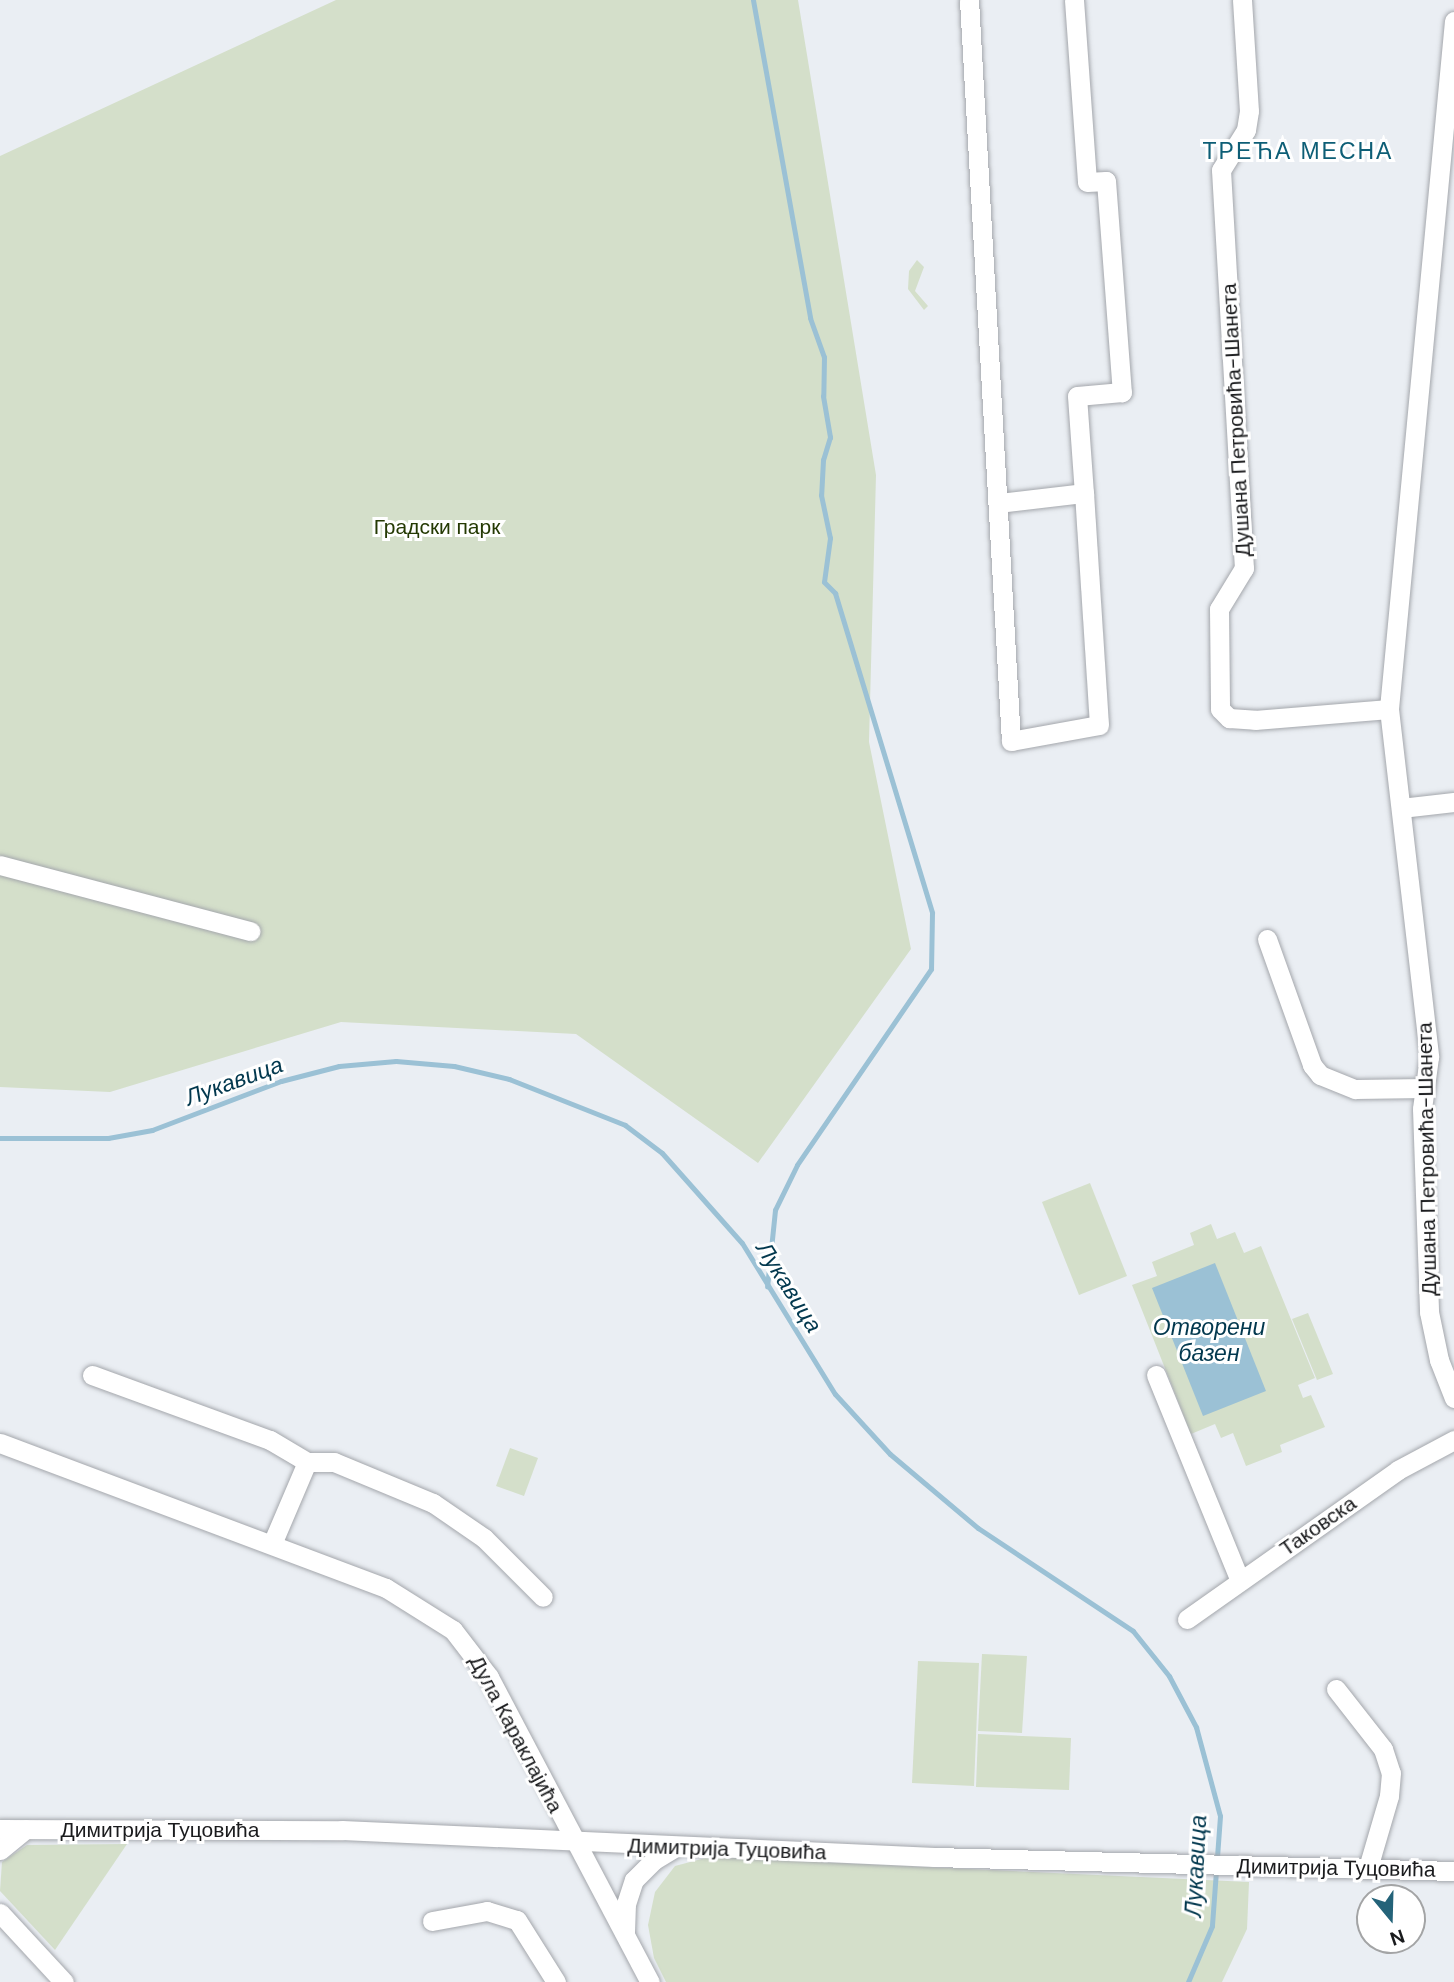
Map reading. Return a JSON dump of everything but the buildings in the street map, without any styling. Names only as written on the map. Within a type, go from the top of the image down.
[{"type":"street","points":[[969,0],[1011,741],[1099,724],[1077,396],[1122,392],[1106,181],[1087,181],[1074,0]]},
{"type":"street","name":"Душана Петровића-Шанета","points":[[1242,0],[1249,111],[1246,130],[1221,170],[1244,568],[1219,609],[1220,709],[1229,718],[1255,720],[1389,709]]},
{"type":"street","name":"Душана Петровића-Шанета","points":[[1454,20],[1448,152],[1389,709],[1413,943],[1427,1025],[1429,1057],[1424,1088],[1429,1312],[1439,1360],[1454,1398]]},
{"type":"street","points":[[999,503],[1084,493]]},
{"type":"street","points":[[1401,808],[1454,802]]},
{"type":"street","points":[[0,865],[250,931]]},
{"type":"street","points":[[1267,939],[1316,1071],[1354,1088],[1424,1088]]},
{"type":"street","points":[[92,1375],[270,1440],[307,1462],[334,1462],[433,1503],[484,1538],[543,1597]]},
{"type":"street","points":[[1156,1375],[1240,1581]]},
{"type":"street","name":"Таковска","points":[[1187,1619],[1398,1470],[1454,1440]]},
{"type":"street","name":"Дула Караклајића","points":[[0,1443],[386,1588],[453,1630],[489,1677],[650,1982]]},
{"type":"street","points":[[272,1544],[307,1462]]},
{"type":"street","points":[[1336,1689],[1383,1749],[1391,1773],[1389,1796],[1368,1868]]},
{"type":"street","name":"Димитрија Туцовића","points":[[0,1829],[342,1830],[575,1844],[1454,1871]]},
{"type":"street","points":[[0,1850],[26,1829]]},
{"type":"street","points":[[625,1932],[626,1904],[634,1880],[654,1860],[680,1846]]},
{"type":"street","points":[[432,1921],[487,1912],[509,1916],[525,1926],[556,1982]]},
{"type":"street","points":[[0,1913],[64,1982]]},
{"type":"green space","name":"Градски парк","points":[[336,0],[798,0],[876,475],[869,742],[911,949],[758,1163],[576,1034],[341,1022],[110,1092],[0,1087],[0,156]]},
{"type":"green space","points":[[917,260],[924,267],[915,291],[928,306],[924,310],[908,289],[909,271]]},
{"type":"green space","points":[[1090,1183],[1127,1276],[1079,1295],[1042,1202]]},
{"type":"green space","points":[[1211,1224],[1217,1239],[1235,1232],[1244,1253],[1261,1246],[1315,1378],[1298,1385],[1303,1398],[1311,1395],[1325,1427],[1280,1445],[1282,1452],[1246,1466],[1233,1433],[1221,1438],[1215,1424],[1191,1434],[1132,1285],[1157,1276],[1152,1262],[1194,1245],[1190,1233]]},
{"type":"green space","points":[[1308,1313],[1333,1374],[1317,1380],[1292,1319]]},
{"type":"green space","points":[[510,1448],[538,1458],[524,1496],[496,1486]]},
{"type":"green space","points":[[982,1654],[1027,1656],[1022,1733],[978,1731]]},
{"type":"green space","points":[[918,1661],[979,1663],[974,1786],[912,1783]]},
{"type":"green space","points":[[978,1734],[1071,1738],[1069,1790],[976,1787]]},
{"type":"green space","points":[[127,1844],[55,1950],[0,1891],[2,1862],[27,1845]]},
{"type":"green space","points":[[709,1857],[1249,1882],[1247,1929],[1222,1982],[666,1982],[654,1958],[648,1925],[655,1892],[675,1866]]},
{"type":"water","name":"Отворени базен","points":[[1215,1263],[1266,1391],[1203,1416],[1152,1288]]},
{"type":"waterway","points":[[753,0],[810,318],[824,357],[823,396],[830,437],[823,460],[821,495],[830,538],[824,582],[835,593],[932,913],[931,969],[797,1165],[775,1210],[767,1287]]},
{"type":"waterway","name":"Лукавица","points":[[0,1138],[108,1138],[152,1130],[281,1081],[339,1066],[396,1061],[454,1066],[509,1079],[625,1125],[662,1153],[742,1243],[835,1394],[890,1454],[978,1528],[1133,1631],[1169,1676],[1196,1727],[1220,1816],[1212,1926],[1188,1982]]},
{"type":"district","name":"ТРЕЋА МЕСНА","points":[[1298,151]]}]
